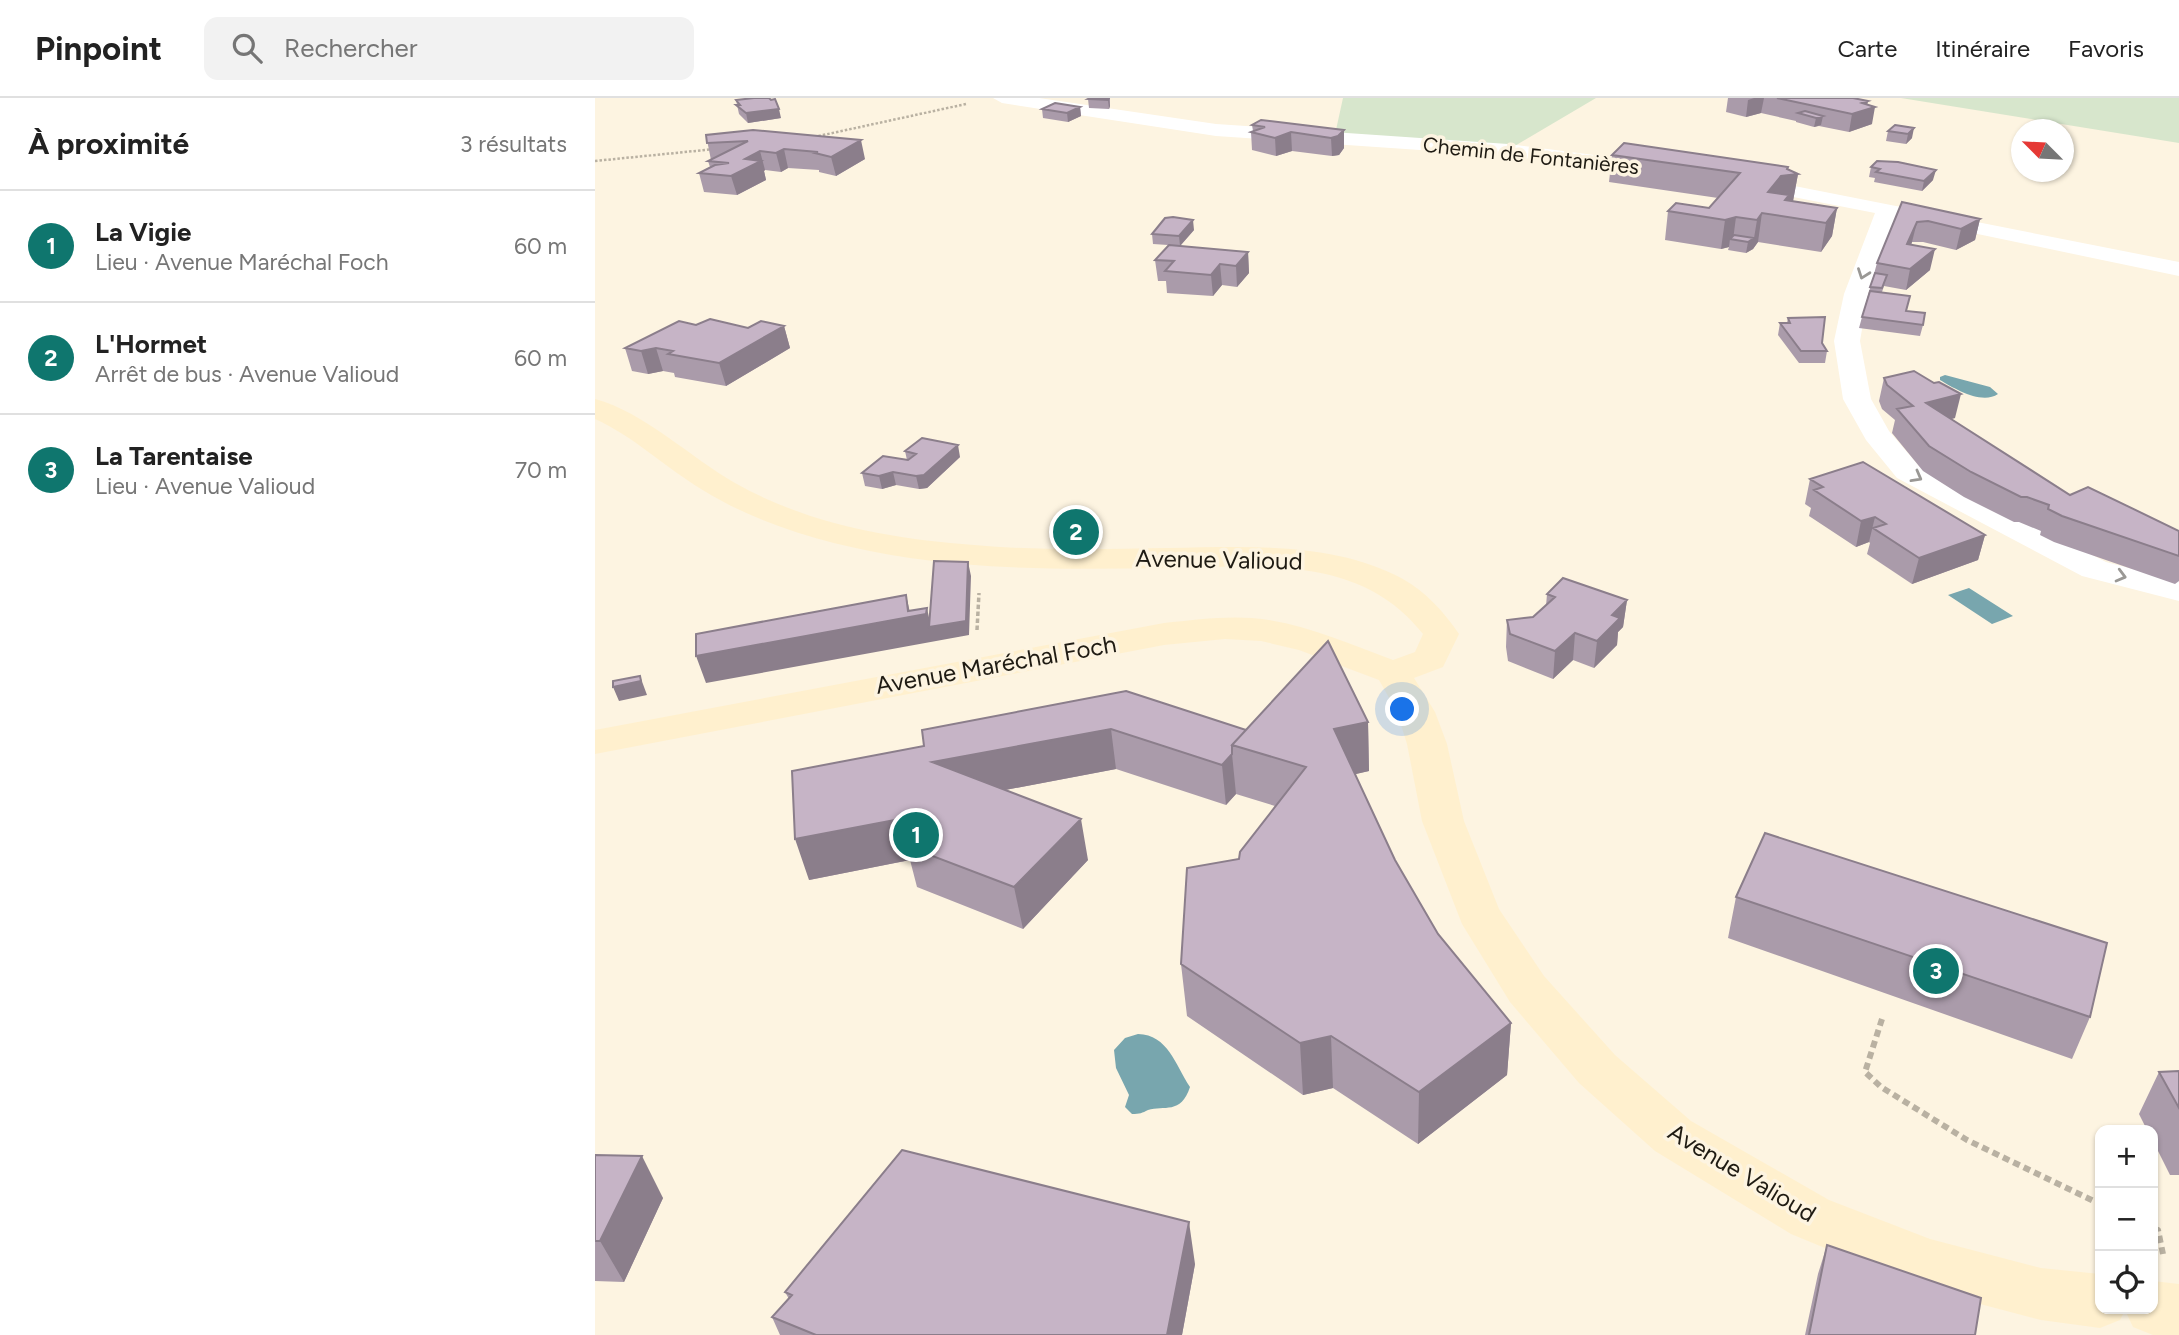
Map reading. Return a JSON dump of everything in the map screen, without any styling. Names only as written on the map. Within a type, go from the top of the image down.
[{"type":"main road","name":"Avenue Valioud","points":[[595,408],[617,418],[742,499],[787,518],[839,533],[908,548],[995,557],[1249,558],[1309,561],[1361,573],[1417,602],[1441,634],[1430,659],[1393,673],[1416,712],[1427,744],[1443,821],[1478,914],[1527,989],[1597,1069],[1673,1136],[1810,1217],[1927,1264],[2041,1294],[2095,1300]]},
{"type":"main road","name":"Avenue Maréchal Foch","points":[[595,742],[773,706],[1164,634],[1221,628],[1260,630],[1288,636],[1393,673]]},
{"type":"main road","points":[[2158,1309],[2179,1311]]},
{"type":"street","name":"Chemin de Fontanières","points":[[1002,98],[1216,130],[1508,150],[1689,174]]},
{"type":"street","points":[[1109,115],[1123,109],[1127,98]]},
{"type":"street","points":[[1726,179],[1797,191],[2089,254],[2179,269]]},
{"type":"street","points":[[1887,211],[1856,294],[1847,341],[1857,399],[1876,434],[1908,472],[2094,569],[2179,591]]},
{"type":"path","points":[[811,137],[968,103]]},
{"type":"path","points":[[595,161],[718,149]]},
{"type":"path","points":[[977,635],[979,580]]},
{"type":"path","points":[[1882,1019],[1865,1072],[1881,1087],[1967,1140],[2095,1202]]},
{"type":"path","points":[[2158,1230],[2159,1243]]},
{"type":"green space","points":[[1343,98],[1596,98],[1508,150],[1334,139]]},
{"type":"green space","points":[[1901,98],[2179,98],[2179,143],[2074,126],[2074,119],[2031,119]]},
{"type":"water","points":[[1945,375],[1990,387],[1998,394],[1992,397],[1977,397],[1940,380],[1940,377]]},
{"type":"water","points":[[1969,588],[2013,616],[1992,624],[1948,595]]},
{"type":"water","points":[[1138,1034],[1157,1039],[1164,1045],[1190,1087],[1182,1102],[1177,1105],[1135,1114],[1125,1107],[1129,1095],[1116,1068],[1114,1050],[1125,1038]]},
{"type":"building","points":[[1777,98],[1853,98],[1868,101],[1862,103],[1875,107],[1852,114]]},
{"type":"building","points":[[775,99],[779,109],[746,113],[736,105],[740,105],[736,100]]},
{"type":"building","points":[[1055,103],[1080,107],[1067,113],[1042,109]]},
{"type":"building","points":[[1805,111],[1823,116],[1816,118],[1798,113]]},
{"type":"building","points":[[1261,120],[1344,130],[1331,138],[1291,132],[1275,138],[1251,132],[1265,127],[1252,125]]},
{"type":"building","points":[[1895,125],[1914,128],[1908,134],[1888,131]]},
{"type":"building","points":[[753,130],[861,140],[831,157],[815,153],[818,152],[784,149],[776,153],[760,151],[745,159],[761,161],[731,176],[699,173],[715,165],[729,163],[708,161],[748,141],[707,143],[706,135]]},
{"type":"building","points":[[1624,143],[1788,167],[1787,169],[1798,174],[1781,176],[1768,192],[1789,195],[1785,200],[1837,208],[1826,223],[1762,213],[1757,220],[1736,217],[1725,220],[1668,211],[1676,203],[1709,208],[1740,173],[1612,155]]},
{"type":"building","points":[[1877,161],[1898,162],[1936,170],[1924,181],[1876,172],[1880,169],[1871,167]]},
{"type":"building","points":[[1902,202],[1980,219],[1961,229],[1928,221],[1917,222],[1907,244],[1935,249],[1910,269],[1877,263]]},
{"type":"building","points":[[1165,218],[1193,220],[1179,236],[1152,234]]},
{"type":"building","points":[[1734,235],[1754,238],[1748,242],[1730,239]]},
{"type":"building","points":[[1169,245],[1248,252],[1236,266],[1220,264],[1211,275],[1165,271],[1174,261],[1155,260]]},
{"type":"building","points":[[1875,273],[1887,275],[1882,288],[1870,287]]},
{"type":"building","points":[[1870,291],[1910,296],[1906,311],[1925,313],[1923,325],[1862,317]]},
{"type":"building","points":[[1825,317],[1822,343],[1827,351],[1801,351],[1780,323],[1790,323],[1788,318]]},
{"type":"building","points":[[710,319],[748,328],[761,321],[784,326],[719,363],[668,354],[673,351],[656,348],[641,351],[625,348],[679,321],[696,325]]},
{"type":"building","points":[[1914,371],[1961,394],[1926,403],[2070,495],[2088,487],[2179,531],[2179,556],[2062,516],[2048,509],[2049,505],[2021,497],[1971,472],[1929,446],[1897,409],[1913,406],[1887,385],[1884,378]]},
{"type":"building","points":[[922,438],[958,445],[924,475],[893,472],[879,476],[862,473],[883,456],[908,460],[916,454],[905,451]]},
{"type":"building","points":[[1863,462],[1985,535],[1919,558],[1873,528],[1886,524],[1875,517],[1861,521],[1814,490],[1823,487],[1810,479]]},
{"type":"building","points":[[934,561],[968,562],[966,621],[929,627]]},
{"type":"building","points":[[1563,578],[1627,600],[1612,615],[1620,618],[1597,641],[1575,633],[1555,651],[1510,634],[1507,620],[1533,617],[1555,597],[1547,594]]},
{"type":"building","points":[[906,595],[908,611],[927,608],[926,614],[696,656],[696,634]]},
{"type":"building","points":[[1328,641],[1368,722],[1334,729],[1395,860],[1438,934],[1511,1023],[1419,1092],[1331,1036],[1300,1043],[1181,964],[1187,868],[1239,859],[1240,852],[1306,767],[1232,745]]},
{"type":"building","points":[[640,676],[641,681],[613,687],[613,681]]},
{"type":"building","points":[[1126,691],[1246,730],[1232,745],[1232,754],[1222,765],[1111,729],[932,762],[1081,819],[1014,887],[906,846],[926,827],[905,818],[795,839],[792,771],[924,746],[922,730]]},
{"type":"building","points":[[1765,833],[2107,943],[2090,1017],[1736,897]]},
{"type":"building","points":[[2179,1071],[2179,1108],[2159,1072]]},
{"type":"building","points":[[902,1150],[1189,1222],[1167,1335],[816,1335],[772,1317],[792,1295],[785,1292]]},
{"type":"building","points":[[595,1155],[642,1156],[600,1241],[595,1241]]},
{"type":"building","points":[[1827,1245],[1981,1298],[1975,1335],[1809,1335]]},
{"type":"place","name":"L'Hormet","points":[[1076,532]]},
{"type":"place","name":"La Vigie","points":[[916,835]]},
{"type":"place","name":"La Tarentaise","points":[[1936,971]]}]
